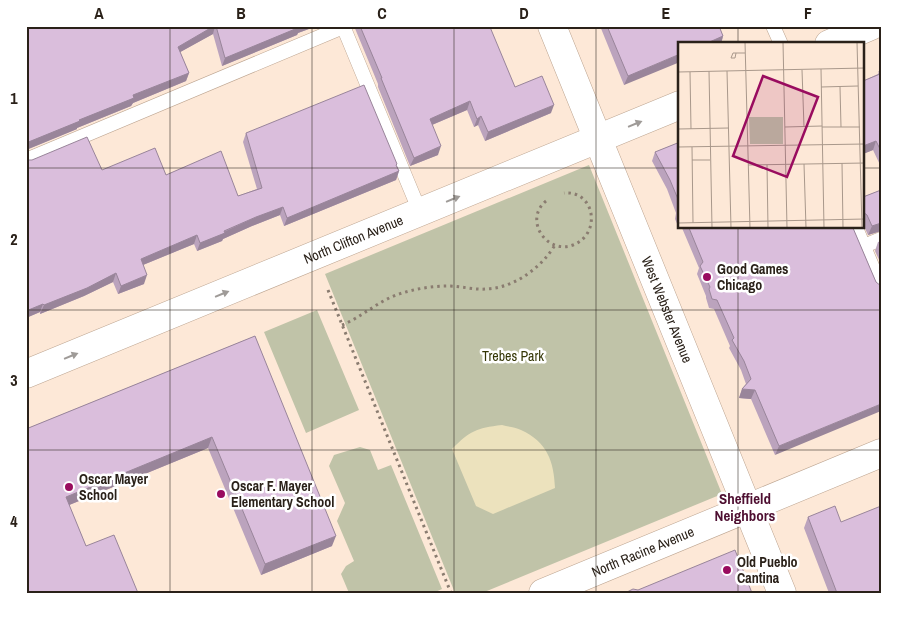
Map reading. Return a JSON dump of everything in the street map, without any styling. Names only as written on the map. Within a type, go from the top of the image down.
[{"type":"street","name":"West Webster Avenue","points":[[552,26],[782,593]]},
{"type":"street","points":[[833,42],[871,26]]},
{"type":"street","name":"North Clifton Avenue","points":[[26,374],[678,106]]},
{"type":"street","name":"North Racine Avenue","points":[[543,593],[881,453]]},
{"type":"lane","points":[[774,26],[780,42]]},
{"type":"lane","points":[[26,160],[343,27],[420,212]]},
{"type":"lane","points":[[856,229],[881,288]]},
{"type":"lane","points":[[864,246],[881,239]]},
{"type":"path","points":[[546,201],[540,206],[536,221],[542,236],[555,245],[562,247],[578,243],[584,238],[592,224],[590,208],[579,196],[572,192],[564,193]]},
{"type":"path","points":[[342,325],[382,301],[399,294],[447,286],[486,289],[516,281],[532,270],[548,255],[555,245]]},
{"type":"path","points":[[328,290],[451,593]]},
{"type":"green space","name":"Trebes Park","points":[[589,165],[722,494],[482,593],[455,593],[325,274]]},
{"type":"green space","points":[[317,310],[359,410],[306,433],[264,332]]},
{"type":"green space","points":[[360,447],[370,450],[378,470],[391,465],[442,589],[433,593],[349,593],[341,574],[346,566],[354,561],[337,521],[345,503],[329,466],[334,455]]},
{"type":"sand","points":[[502,425],[521,430],[537,440],[543,447],[551,461],[555,488],[493,514],[476,506],[452,449],[474,431]]},
{"type":"building","points":[[26,26],[214,26],[178,47],[189,73],[133,95],[134,98],[26,143]]},
{"type":"building","points":[[216,26],[300,26],[300,27],[225,58]]},
{"type":"building","points":[[360,26],[491,26],[515,87],[542,76],[554,105],[488,132],[481,116],[477,119],[470,101],[430,119],[441,146],[414,158]]},
{"type":"building","points":[[607,26],[719,26],[723,36],[710,42],[678,42],[678,55],[628,76]]},
{"type":"building","points":[[879,71],[881,71],[881,151],[876,141],[864,146],[864,81],[880,74]]},
{"type":"building","points":[[364,85],[399,171],[287,218],[283,207],[256,217],[200,243],[197,235],[141,259],[147,275],[121,286],[116,273],[87,288],[26,311],[26,160],[32,160],[87,137],[102,170],[155,148],[166,175],[221,151],[238,196],[262,188],[246,133]]},
{"type":"building","points":[[678,143],[678,199],[670,180],[655,152]]},
{"type":"building","points":[[881,190],[881,223],[872,226],[864,213],[864,197]]},
{"type":"building","points":[[689,229],[853,229],[876,282],[881,286],[881,404],[779,446],[755,390],[742,389],[751,379],[744,361],[732,340],[734,338],[717,300],[712,299],[710,287],[700,266],[703,262]]},
{"type":"building","name":"Oscar Mayer School","points":[[255,336],[336,536],[265,564],[212,437],[66,497],[86,546],[114,535],[138,593],[26,593],[26,429]]},
{"type":"building","points":[[835,506],[841,522],[881,506],[881,593],[837,593],[808,517]]},
{"type":"building","points":[[735,550],[752,593],[625,593],[633,589],[638,590]]},
{"type":"place","name":"Good Games Chicago","points":[[707,277]]},
{"type":"place","name":"Oscar Mayer School","points":[[69,487]]},
{"type":"place","name":"Oscar F. Mayer Elementary School","points":[[221,494]]},
{"type":"place","name":"Old Pueblo Cantina","points":[[727,570]]},
{"type":"district","name":"Sheffield Neighbors","points":[[745,506]]}]
